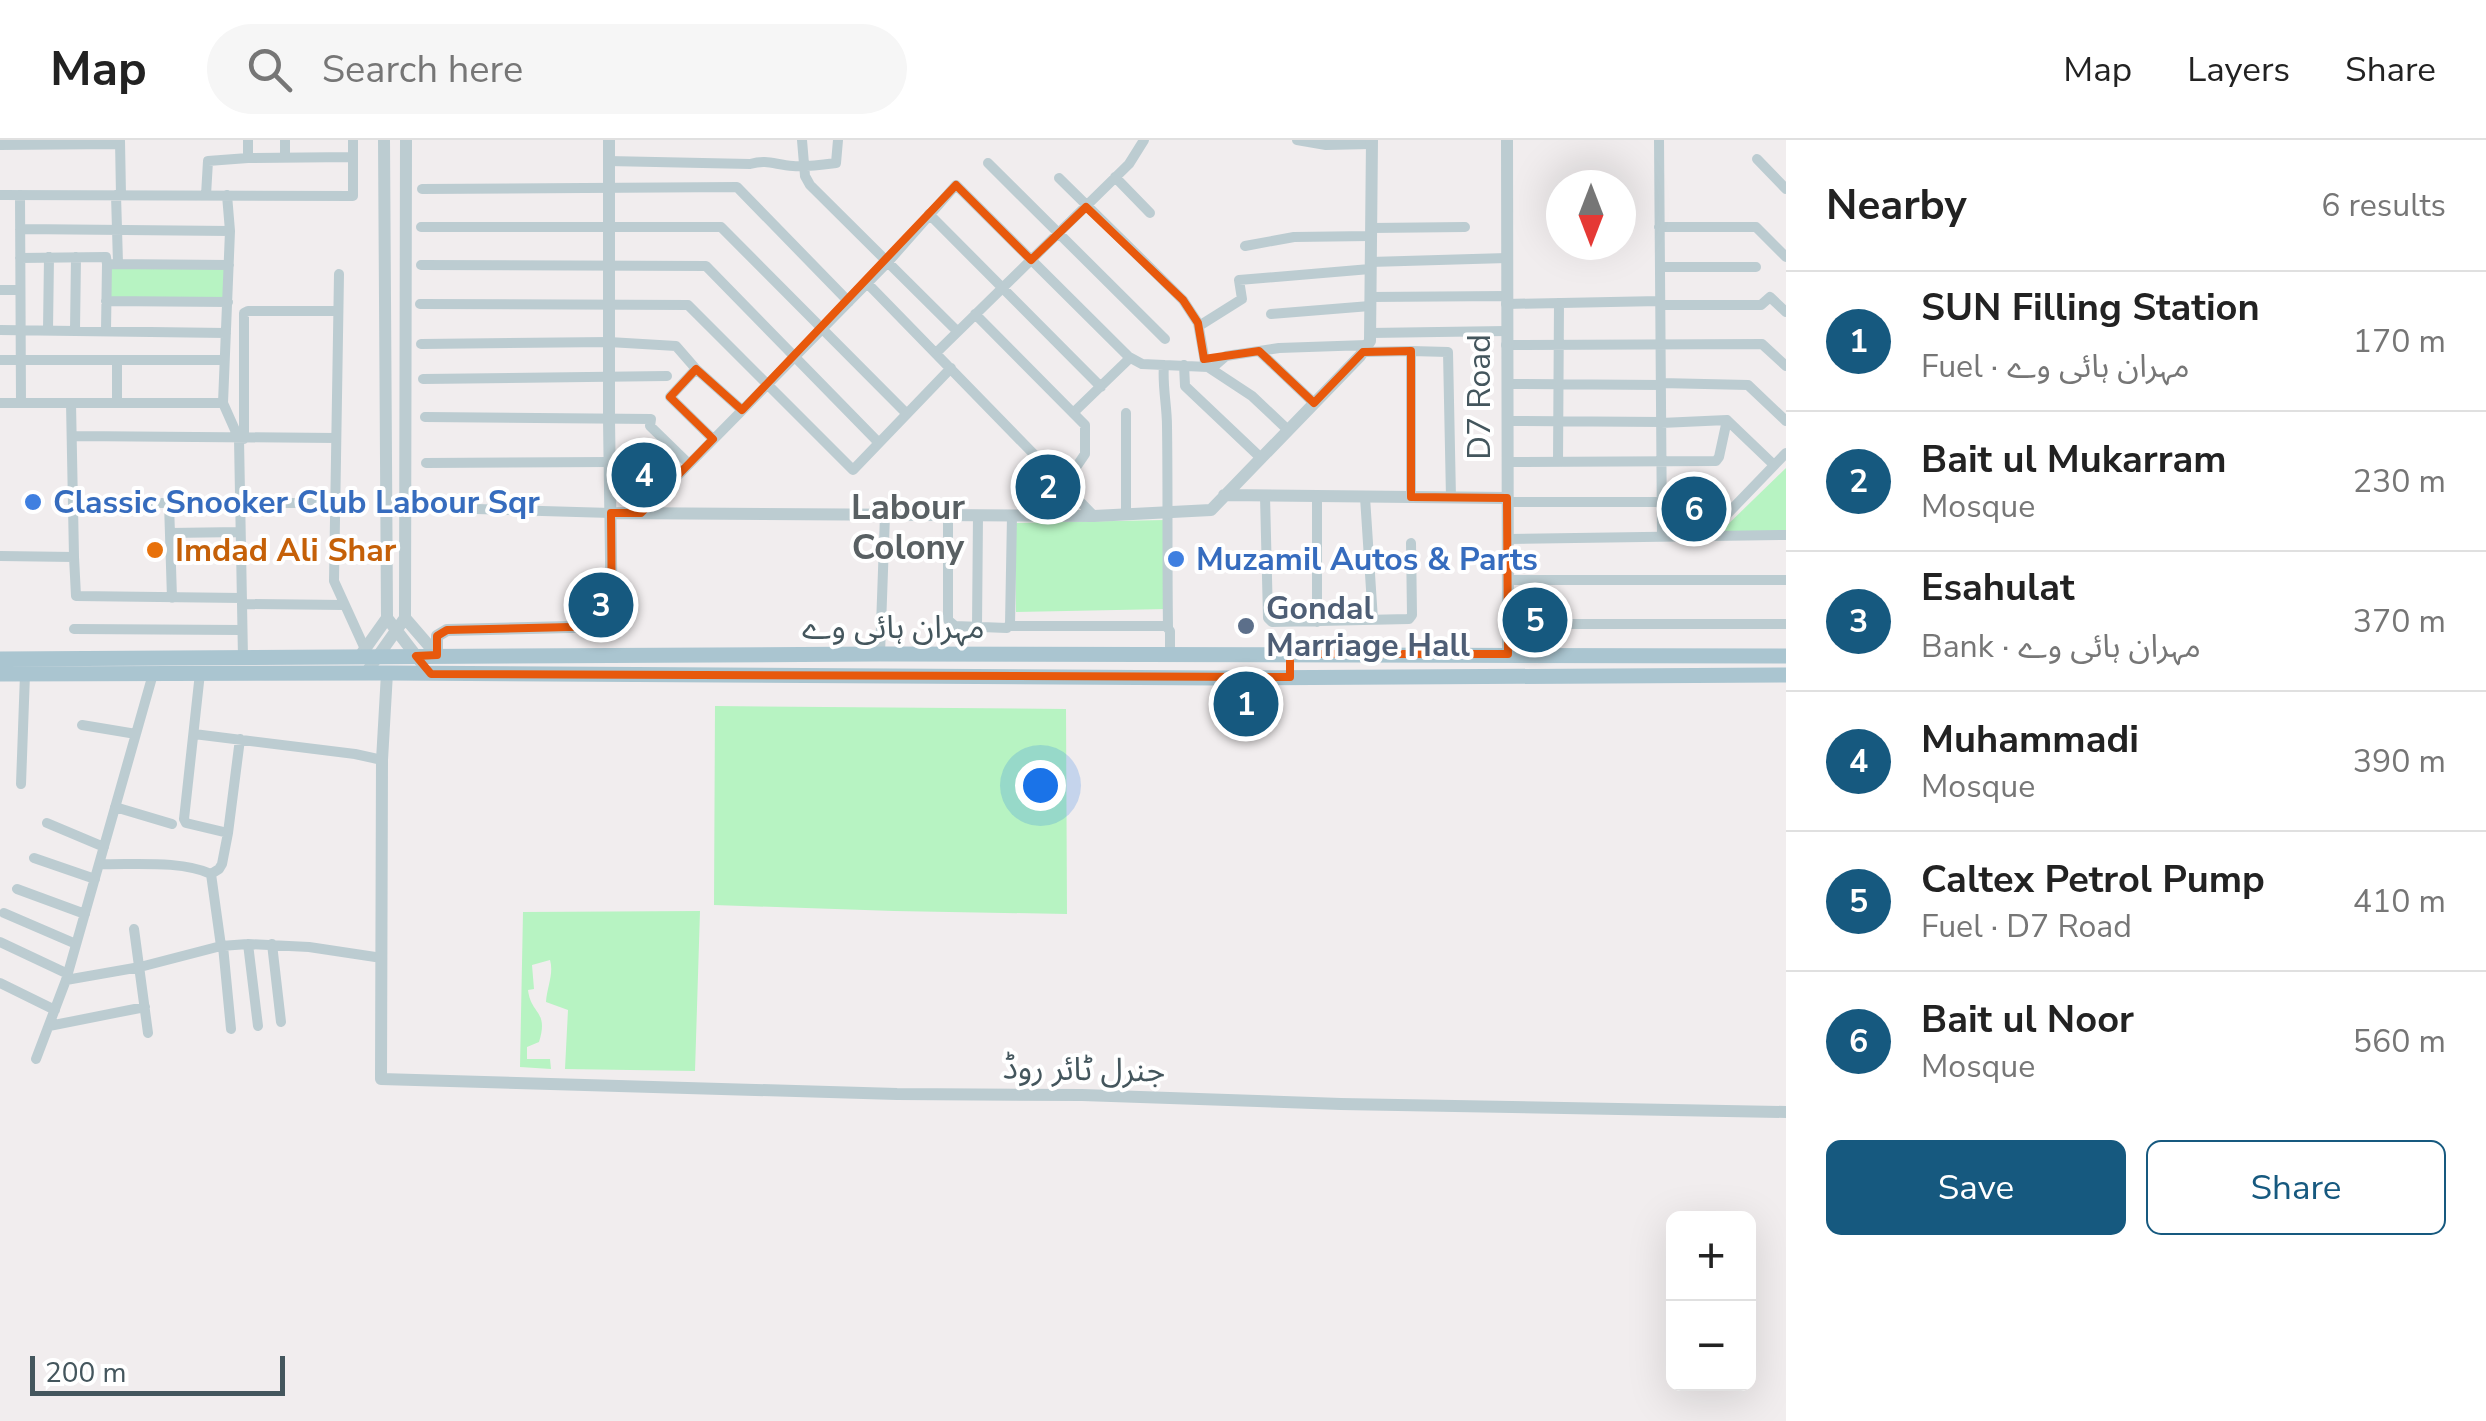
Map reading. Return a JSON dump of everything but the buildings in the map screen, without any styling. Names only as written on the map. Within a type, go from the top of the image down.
[{"type":"main road","name":"مہران ہائی وے","points":[[0,660],[368,654],[1786,656]]},
{"type":"main road","points":[[1290,654],[1290,677]]},
{"type":"main road","name":"مہران ہائی وے","points":[[0,674],[1786,675]]},
{"type":"street","points":[[248,140],[248,158]]},
{"type":"street","points":[[284,140],[285,157]]},
{"type":"street","points":[[317,140],[318,157]]},
{"type":"street","points":[[0,195],[353,196],[352,140]]},
{"type":"street","points":[[366,674],[368,654],[387,618],[384,140]]},
{"type":"street","points":[[368,654],[405,618],[406,140]]},
{"type":"street","points":[[436,655],[437,636],[446,630],[612,626],[609,140]]},
{"type":"street","points":[[802,140],[805,176],[810,185],[957,332]]},
{"type":"street","points":[[608,161],[836,164],[838,140]]},
{"type":"street","points":[[936,353],[1134,159],[1144,140]]},
{"type":"street","points":[[443,508],[978,516],[1211,510],[1366,343],[1372,142],[1326,144],[1297,140]]},
{"type":"street","name":"D7 Road","points":[[1507,140],[1508,654]]},
{"type":"street","points":[[1658,140],[1662,536]]},
{"type":"street","points":[[0,145],[120,142],[117,230],[106,301],[106,330]]},
{"type":"street","points":[[206,195],[208,160],[352,156]]},
{"type":"street","points":[[1756,159],[1786,189]]},
{"type":"street","points":[[988,163],[1165,339]]},
{"type":"street","points":[[1115,177],[1150,213]]},
{"type":"street","points":[[1059,178],[1183,300],[1199,326],[1209,368],[1252,396],[1288,430]]},
{"type":"street","points":[[641,513],[867,284],[956,185],[1130,358],[1142,364],[1209,368],[1226,356],[1260,351],[1506,338],[1559,345],[1762,344],[1786,366]]},
{"type":"street","points":[[422,189],[738,187],[849,302]]},
{"type":"street","points":[[20,195],[21,403]]},
{"type":"street","points":[[227,196],[230,231],[223,403],[242,439]]},
{"type":"street","points":[[930,214],[1101,387]]},
{"type":"street","points":[[421,227],[721,227],[906,414]]},
{"type":"street","points":[[1244,246],[1294,236],[1465,227]]},
{"type":"street","points":[[1659,227],[1756,227],[1786,257]]},
{"type":"street","points":[[20,229],[230,231]]},
{"type":"street","points":[[75,330],[76,257]]},
{"type":"street","points":[[20,258],[106,257],[112,264],[229,265]]},
{"type":"street","points":[[48,330],[49,258]]},
{"type":"street","points":[[1199,326],[1242,299],[1239,280],[1370,266],[1506,258]]},
{"type":"street","points":[[421,265],[706,266],[879,442]]},
{"type":"street","points":[[1660,266],[1756,267]]},
{"type":"street","points":[[339,274],[334,582],[368,654]]},
{"type":"street","points":[[867,284],[1094,516]]},
{"type":"street","points":[[0,290],[20,290]]},
{"type":"street","points":[[1271,314],[1370,302],[1506,300],[1761,305],[1770,296],[1786,312]]},
{"type":"street","points":[[106,301],[228,302]]},
{"type":"street","points":[[1558,462],[1559,303]]},
{"type":"street","points":[[420,304],[688,305],[853,470],[951,368]]},
{"type":"street","points":[[243,658],[240,503],[244,313],[338,311]]},
{"type":"street","points":[[975,314],[1085,425],[1085,454],[1064,485]]},
{"type":"street","points":[[0,330],[226,333]]},
{"type":"street","points":[[421,344],[609,342],[676,346],[742,410]]},
{"type":"street","points":[[1366,343],[1411,352],[1448,352],[1450,498]]},
{"type":"street","points":[[1260,351],[1314,402]]},
{"type":"street","points":[[1411,352],[1411,497]]},
{"type":"street","points":[[1073,414],[1130,358]]},
{"type":"street","points":[[0,360],[224,360]]},
{"type":"street","points":[[116,360],[116,403]]},
{"type":"street","points":[[1164,364],[1170,654]]},
{"type":"street","points":[[1184,365],[1186,386],[1260,458]]},
{"type":"street","points":[[696,369],[670,397],[713,438]]},
{"type":"street","points":[[423,378],[667,376]]},
{"type":"street","points":[[1507,384],[1748,385],[1786,421]]},
{"type":"street","points":[[0,403],[223,403]]},
{"type":"street","points":[[72,403],[76,596],[344,604]]},
{"type":"street","points":[[1126,413],[1126,514]]},
{"type":"street","points":[[425,417],[651,419],[650,426],[689,464]]},
{"type":"street","points":[[1507,462],[1718,460],[1727,420]]},
{"type":"street","points":[[1507,422],[1727,420],[1774,465]]},
{"type":"street","points":[[74,436],[336,438]]},
{"type":"street","points":[[1707,535],[1786,453]]},
{"type":"street","points":[[426,462],[609,462]]},
{"type":"street","points":[[1224,496],[1662,502]]},
{"type":"street","points":[[1265,496],[1268,618],[1272,622],[1411,618],[1410,544]]},
{"type":"street","points":[[1317,496],[1317,622]]},
{"type":"street","points":[[1365,497],[1373,620]]},
{"type":"street","points":[[74,503],[335,503]]},
{"type":"street","points":[[168,503],[172,598]]},
{"type":"street","points":[[880,654],[885,515]]},
{"type":"street","points":[[948,515],[948,620],[955,626],[1168,628]]},
{"type":"street","points":[[977,626],[978,516]]},
{"type":"street","points":[[1009,626],[1012,516]]},
{"type":"street","points":[[170,533],[240,532]]},
{"type":"street","points":[[1508,539],[1786,535]]},
{"type":"street","points":[[0,556],[74,557]]},
{"type":"street","points":[[1508,580],[1786,580]]},
{"type":"street","points":[[387,618],[431,674]]},
{"type":"street","points":[[405,618],[436,655]]},
{"type":"street","points":[[1548,654],[1549,631],[1557,624],[1786,624]]},
{"type":"street","points":[[74,629],[242,630]]},
{"type":"street","points":[[200,673],[184,819],[186,823],[228,832]]},
{"type":"street","points":[[21,784],[25,674]]},
{"type":"street","points":[[36,1059],[67,976],[153,674]]},
{"type":"street","points":[[0,942],[67,976],[140,967],[222,946],[248,944],[309,946],[382,958],[382,760],[387,674]]},
{"type":"street","points":[[82,724],[136,734]]},
{"type":"street","points":[[194,734],[382,760]]},
{"type":"street","points":[[211,874],[222,864],[240,740]]},
{"type":"street","points":[[115,808],[172,824]]},
{"type":"street","points":[[47,823],[104,846]]},
{"type":"street","points":[[34,858],[95,879]]},
{"type":"street","points":[[99,864],[174,866],[211,874]]},
{"type":"street","points":[[211,874],[231,1028]]},
{"type":"street","points":[[16,889],[85,914]]},
{"type":"street","points":[[4,913],[76,944]]},
{"type":"street","points":[[134,929],[148,1033]]},
{"type":"street","points":[[248,944],[258,1026]]},
{"type":"street","points":[[272,944],[281,1022]]},
{"type":"street","name":"جنرل ٹائر روڈ","points":[[382,958],[381,1079],[1786,1112]]},
{"type":"street","points":[[1,988],[55,1010]]},
{"type":"street","points":[[48,1026],[145,1007]]},
{"type":"highlighted area","points":[[956,185],[1031,260],[1086,207],[1183,300],[1198,323],[1204,359],[1259,351],[1314,403],[1363,352],[1411,351],[1411,497],[1507,498],[1508,654],[1290,654],[1290,677],[1218,678],[431,674],[416,656],[437,655],[437,636],[447,630],[612,626],[611,513],[641,513],[713,439],[670,397],[696,369],[742,410]]},
{"type":"green space","points":[[109,265],[226,268],[225,298],[109,299]]},
{"type":"green space","points":[[1786,468],[1786,532],[1720,532]]},
{"type":"green space","points":[[1165,520],[1167,609],[1016,612],[1015,523]]},
{"type":"green space","points":[[715,706],[1066,709],[1067,914],[714,905]]},
{"type":"green space","points":[[700,911],[695,1071],[565,1069],[568,1010],[546,1002],[550,960],[532,965],[534,989],[528,990],[541,1018],[542,1032],[539,1042],[527,1047],[527,1059],[550,1059],[551,1069],[520,1067],[523,912]]},
{"type":"place","name":"Muhammadi","points":[[644,475]]},
{"type":"place","name":"Bait ul Mukarram","points":[[1048,487]]},
{"type":"place","name":"Classic Snooker Club Labour Sqr","points":[[33,502]]},
{"type":"place","name":"Bait ul Noor","points":[[1694,509]]},
{"type":"place","name":"Imdad Ali Shar","points":[[155,550]]},
{"type":"place","name":"Muzamil Autos & Parts","points":[[1176,559]]},
{"type":"place","name":"Esahulat","points":[[601,605]]},
{"type":"place","name":"Caltex Petrol Pump","points":[[1535,620]]},
{"type":"place","name":"Gondal Marriage Hall","points":[[1246,626]]},
{"type":"place","name":"SUN Filling Station","points":[[1246,704]]},
{"type":"district","name":"Labour Colony","points":[[908,527]]}]
